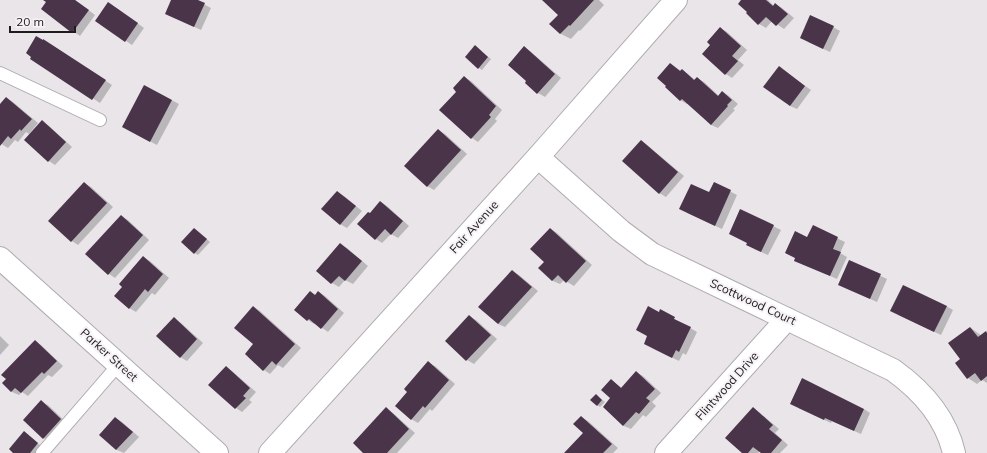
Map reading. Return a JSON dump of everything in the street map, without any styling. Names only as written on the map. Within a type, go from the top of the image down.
[{"type":"street","name":"Fair Avenue","points":[[270,453],[538,157],[676,0]]},
{"type":"street","name":"Scottwood Court","points":[[538,157],[622,231],[652,254],[893,370],[909,382],[928,400],[945,427],[954,453]]},
{"type":"street","name":"Parker Street","points":[[0,258],[216,453]]},
{"type":"street","name":"Flintwood Drive","points":[[666,453],[788,319]]},
{"type":"lane","points":[[0,73],[100,120]]},
{"type":"lane","points":[[42,453],[118,364]]},
{"type":"building","points":[[43,0],[75,0],[89,10],[72,33],[41,9],[46,2]]},
{"type":"building","points":[[171,0],[198,0],[205,3],[194,27],[165,14]]},
{"type":"building","points":[[542,0],[594,0],[570,26],[569,25],[560,34],[549,24],[558,15]]},
{"type":"building","points":[[741,0],[766,0],[773,6],[775,3],[788,14],[776,26],[766,17],[758,25],[738,4]]},
{"type":"building","points":[[108,2],[138,23],[125,42],[95,21]]},
{"type":"building","points":[[810,15],[834,26],[823,49],[800,38]]},
{"type":"building","points":[[720,27],[741,46],[732,56],[738,61],[725,75],[702,54],[710,45],[707,42]]},
{"type":"building","points":[[36,36],[106,80],[92,100],[30,59],[31,57],[26,53]]},
{"type":"building","points":[[475,45],[488,57],[478,69],[465,57]]},
{"type":"building","points":[[524,46],[555,74],[537,94],[525,83],[526,81],[508,65]]},
{"type":"building","points":[[670,63],[680,71],[682,69],[694,80],[697,77],[718,96],[722,91],[732,100],[711,125],[682,99],[680,101],[657,78]]},
{"type":"building","points":[[779,66],[805,86],[790,106],[763,87]]},
{"type":"building","points":[[464,76],[496,106],[489,115],[491,117],[471,139],[439,110],[456,92],[453,88]]},
{"type":"building","points":[[144,85],[172,100],[150,142],[122,127]]},
{"type":"building","points":[[6,97],[32,119],[11,139],[8,136],[0,146],[0,104]]},
{"type":"building","points":[[42,120],[66,142],[48,162],[24,140]]},
{"type":"building","points":[[438,129],[461,150],[427,187],[404,166]]},
{"type":"building","points":[[641,140],[678,172],[659,194],[622,161]]},
{"type":"building","points":[[84,182],[107,203],[71,242],[48,221]]},
{"type":"building","points":[[714,182],[731,190],[715,226],[679,209],[691,184],[709,192]]},
{"type":"building","points":[[337,191],[356,206],[340,225],[321,209]]},
{"type":"building","points":[[380,201],[403,221],[391,235],[385,229],[375,240],[357,224],[368,212],[370,213]]},
{"type":"building","points":[[740,209],[774,225],[761,252],[746,245],[747,243],[729,234]]},
{"type":"building","points":[[121,215],[143,235],[108,275],[85,254]]},
{"type":"building","points":[[813,225],[838,237],[833,249],[841,252],[830,276],[794,261],[795,258],[785,253],[795,231],[807,237]]},
{"type":"building","points":[[194,228],[207,239],[194,254],[181,242]]},
{"type":"building","points":[[550,228],[586,261],[566,283],[558,275],[552,281],[538,268],[544,262],[530,249]]},
{"type":"building","points":[[340,243],[362,261],[345,281],[339,276],[331,284],[316,271]]},
{"type":"building","points":[[143,256],[163,274],[148,292],[145,289],[129,309],[114,296],[122,287],[119,284]]},
{"type":"building","points":[[849,260],[881,274],[870,299],[838,285]]},
{"type":"building","points":[[512,270],[532,287],[498,324],[478,307]]},
{"type":"building","points":[[903,285],[947,306],[934,332],[890,311]]},
{"type":"building","points":[[310,291],[315,295],[318,291],[338,309],[321,329],[309,319],[307,321],[294,310]]},
{"type":"building","points":[[253,306],[295,344],[276,365],[272,361],[263,371],[245,354],[253,344],[234,328]]},
{"type":"building","points":[[648,306],[659,312],[660,309],[675,317],[674,319],[691,327],[679,352],[676,350],[672,358],[644,344],[647,336],[636,330]]},
{"type":"building","points":[[469,315],[491,335],[466,361],[445,341]]},
{"type":"building","points":[[174,317],[197,339],[180,358],[156,336]]},
{"type":"building","points":[[970,327],[978,337],[986,331],[987,333],[987,376],[981,381],[975,373],[967,379],[955,363],[960,359],[948,343]]},
{"type":"building","points":[[35,340],[57,361],[44,374],[42,372],[21,393],[15,388],[11,392],[2,383],[6,379],[1,375]]},
{"type":"building","points":[[428,361],[449,380],[425,408],[423,406],[411,420],[395,406],[407,392],[404,389]]},
{"type":"building","points":[[226,366],[250,388],[243,396],[246,398],[235,409],[208,385]]},
{"type":"building","points":[[636,371],[655,389],[646,398],[650,401],[639,414],[636,412],[623,426],[603,407],[610,398],[601,390],[611,379],[621,388]]},
{"type":"building","points":[[802,378],[864,409],[854,431],[825,418],[824,420],[790,404]]},
{"type":"building","points":[[596,394],[602,400],[597,406],[590,400]]},
{"type":"building","points":[[41,400],[61,419],[43,439],[23,420]]},
{"type":"building","points":[[386,407],[409,429],[387,453],[363,453],[353,443]]},
{"type":"building","points":[[753,407],[773,425],[769,429],[782,440],[771,453],[761,453],[753,447],[748,453],[742,453],[725,438]]},
{"type":"building","points":[[581,416],[612,444],[603,453],[564,453],[583,433],[573,424]]},
{"type":"building","points":[[115,417],[133,432],[116,450],[99,435]]},
{"type":"building","points":[[24,431],[38,443],[30,453],[13,453],[9,449]]}]
